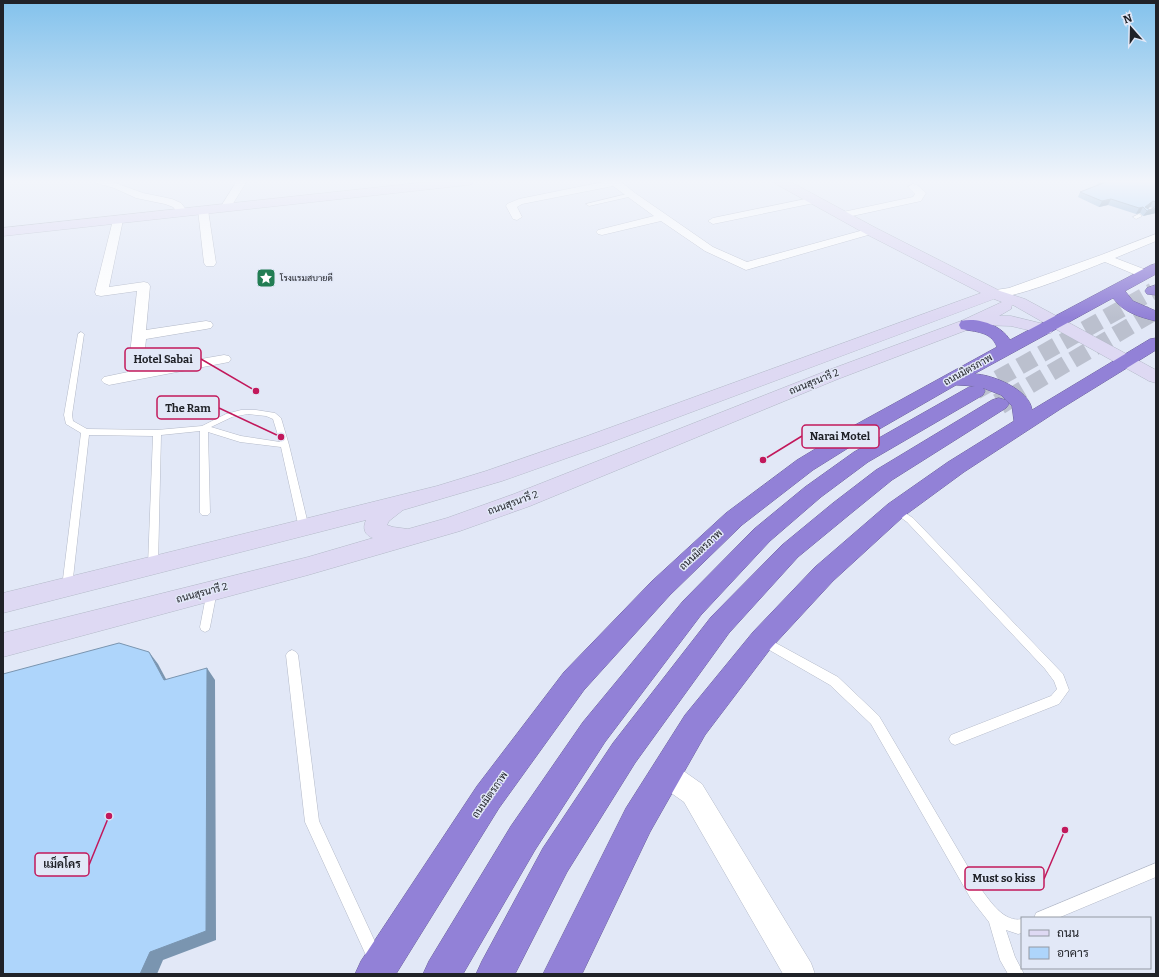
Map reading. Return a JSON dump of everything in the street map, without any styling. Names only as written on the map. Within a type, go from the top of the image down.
[{"type":"highway","name":"ถนนมิตรภาพ","points":[[376,970],[488,797],[574,680],[660,588],[734,519],[805,465],[862,430],[1006,349],[1151,271]]},
{"type":"highway","points":[[1117,290],[1120,298],[1126,304],[1156,316]]},
{"type":"highway","points":[[973,322],[993,331],[1003,340],[1006,349]]},
{"type":"highway","points":[[562,974],[638,820],[694,725],[762,640],[824,574],[896,510],[956,467],[1024,423],[1156,343]]},
{"type":"highway","points":[[949,381],[979,380],[1008,391],[1022,404],[1024,423]]},
{"type":"highway","points":[[442,974],[523,838],[594,732],[692,608],[762,535],[813,492],[861,458],[976,391]]},
{"type":"highway","points":[[496,974],[559,853],[624,753],[720,625],[790,551],[884,474],[999,404]]},
{"type":"main road","points":[[3,232],[55,227]]},
{"type":"main road","points":[[863,227],[1121,364],[1156,377]]},
{"type":"main road","name":"ถนนสุรนารี 2","points":[[3,645],[414,537],[522,500],[832,375],[973,322],[999,300]]},
{"type":"main road","name":"ถนนสุรนารี 2","points":[[3,603],[398,504],[494,476],[999,300]]},
{"type":"main road","points":[[973,322],[1011,321],[1051,326]]},
{"type":"main road","points":[[1121,364],[1146,383],[1156,386]]},
{"type":"main road","points":[[398,504],[384,511],[379,526],[398,537],[414,537]]},
{"type":"street","points":[[116,227],[101,292],[144,286],[135,375]]},
{"type":"street","points":[[206,227],[210,263]]},
{"type":"street","points":[[602,232],[624,227]]},
{"type":"street","points":[[677,227],[709,249],[746,266],[871,231]]},
{"type":"street","points":[[999,300],[1011,292],[1105,258],[1156,237]]},
{"type":"street","points":[[1105,258],[1151,271]]},
{"type":"street","points":[[138,336],[206,325]]},
{"type":"street","points":[[109,380],[224,359]]},
{"type":"street","points":[[666,774],[694,793],[800,974]]},
{"type":"lane","points":[[81,334],[68,415],[69,422],[85,432],[157,433],[204,428],[235,412],[243,411],[267,413],[277,418],[286,445],[304,528]]},
{"type":"lane","points":[[204,428],[240,439],[286,445]]},
{"type":"lane","points":[[204,428],[205,513]]},
{"type":"lane","points":[[67,587],[85,432]]},
{"type":"lane","points":[[153,565],[157,433]]},
{"type":"lane","points":[[896,510],[910,520],[1048,666],[1059,678],[1063,690],[1055,700],[955,739]]},
{"type":"lane","points":[[205,628],[212,591]]},
{"type":"lane","points":[[762,640],[834,681],[875,720],[976,894],[995,918],[1008,960],[1016,974]]},
{"type":"lane","points":[[292,655],[312,822],[376,970]]},
{"type":"lane","points":[[1043,917],[1156,870]]},
{"type":"lane","points":[[995,918],[1018,927],[1021,926]]},
{"type":"building","points":[[119,643],[149,652],[164,680],[207,668],[206,931],[150,952],[140,974],[3,974],[3,674]]},
{"type":"tunnel","points":[[976,391],[1153,291]]},
{"type":"tunnel","points":[[1008,398],[1156,311]]},
{"type":"tunnel","points":[[999,404],[1010,397]]},
{"type":"place","name":"โรงแรมสบายดี","points":[[266,278]]},
{"type":"place","name":"Hotel Sabai","points":[[256,391]]},
{"type":"place","name":"The Ram","points":[[281,437]]},
{"type":"place","name":"Narai Motel","points":[[763,460]]},
{"type":"place","name":"แม็คโคร","points":[[109,816]]},
{"type":"place","name":"Must so kiss","points":[[1065,830]]}]
